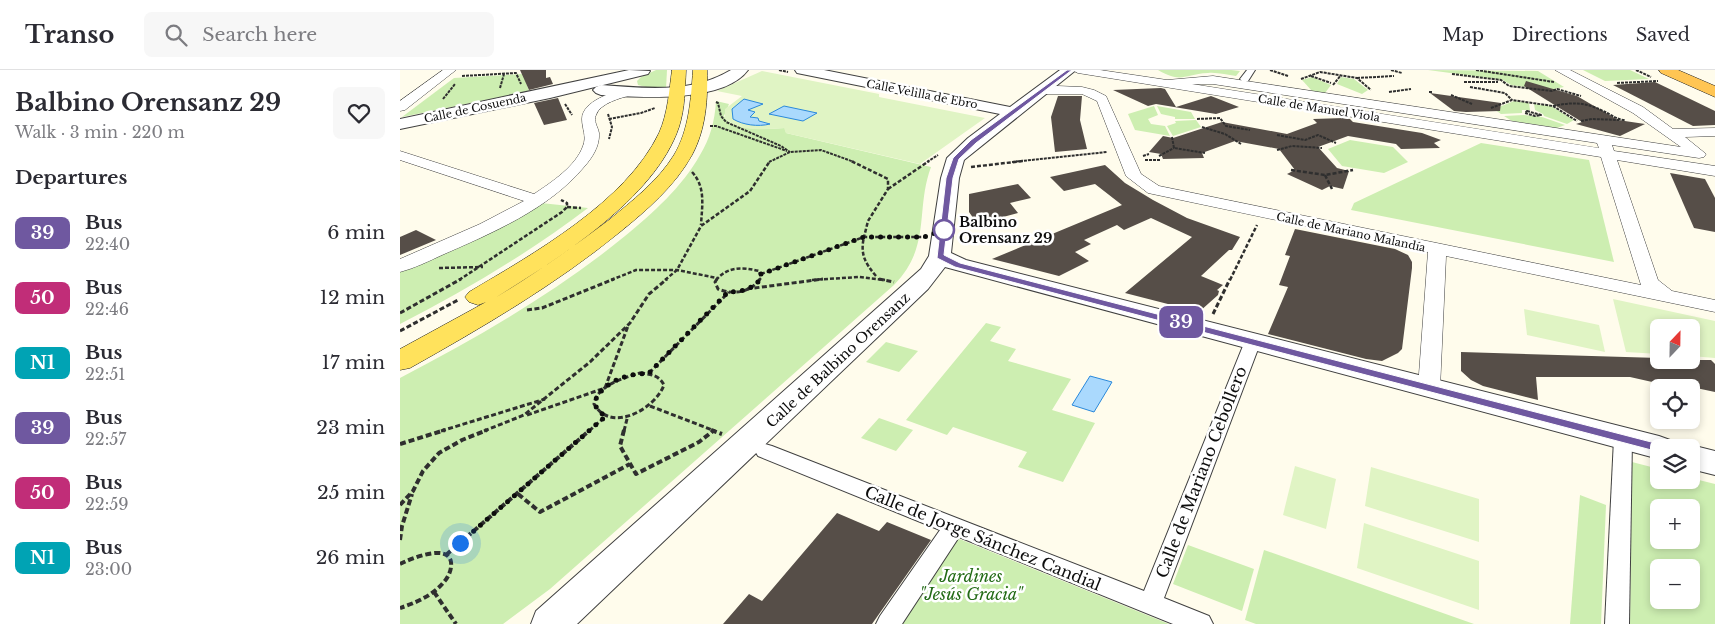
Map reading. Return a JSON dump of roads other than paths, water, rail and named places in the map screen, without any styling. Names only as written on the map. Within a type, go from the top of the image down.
[{"type":"highway","points":[[1686,70],[1715,83]]},
{"type":"highway","points":[[1663,76],[1715,92]]},
{"type":"main road","points":[[400,340],[484,293],[546,254],[610,205],[637,179],[655,157],[673,118],[678,81]]},
{"type":"main road","points":[[400,361],[481,317],[554,271],[586,249],[636,208],[656,189],[683,155],[693,129],[705,86]]},
{"type":"street","name":"Calle de Balbino Orensanz","points":[[550,624],[920,284],[930,273],[932,247],[956,158],[974,142],[1069,70]]},
{"type":"street","name":"Calle de Manuel Viola","points":[[1078,70],[1167,84],[1198,80],[1211,86],[1605,147],[1715,171]]},
{"type":"street","points":[[1244,79],[1251,70]]},
{"type":"street","points":[[400,266],[491,225],[535,200],[566,177],[586,154],[592,137],[588,121],[589,114],[600,104],[627,92],[631,79],[644,71]]},
{"type":"street","name":"Calle de Cosuenda","points":[[556,96],[644,71]]},
{"type":"street","name":"Calle de Cosuenda","points":[[400,124],[592,90],[627,92],[678,81],[705,86],[742,71]]},
{"type":"street","name":"Calle Velilla de Ebro","points":[[797,71],[1013,112]]},
{"type":"street","points":[[400,107],[452,73]]},
{"type":"street","points":[[1558,76],[1638,110],[1673,133],[1715,166]]},
{"type":"street","name":"Calle de Mariano Malandía","points":[[1042,90],[1082,91],[1095,94],[1102,100],[1134,176],[1154,190],[1715,306]]},
{"type":"street","points":[[1673,133],[1715,132]]},
{"type":"street","name":"Calle de Manuel Viola","points":[[1605,147],[1699,154]]},
{"type":"street","points":[[1605,147],[1649,283],[1666,296]]},
{"type":"street","points":[[400,155],[535,200]]},
{"type":"street","points":[[932,247],[958,265],[1650,446]]},
{"type":"street","points":[[1429,388],[1437,249]]},
{"type":"street","name":"Calle de Mariano Cebollero","points":[[1150,604],[1253,341]]},
{"type":"street","points":[[1617,624],[1623,439]]},
{"type":"street","name":"Calle de Jorge Sánchez Candial","points":[[764,451],[1201,624]]},
{"type":"street","points":[[1700,459],[1715,463]]},
{"type":"street","points":[[888,624],[955,526]]},
{"type":"water","points":[[744,99],[763,104],[748,110],[755,112],[750,117],[758,118],[759,121],[770,124],[751,125],[733,119],[732,109]]},
{"type":"water","points":[[784,106],[817,113],[803,121],[769,114]]},
{"type":"water","points":[[1090,376],[1112,382],[1094,412],[1072,405]]},
{"type":"place","name":"Balbino Orensanz 29","points":[[944,230]]},
{"type":"park label","name":"Jardines \"Jesús Gracia\"","points":[[971,585]]}]
